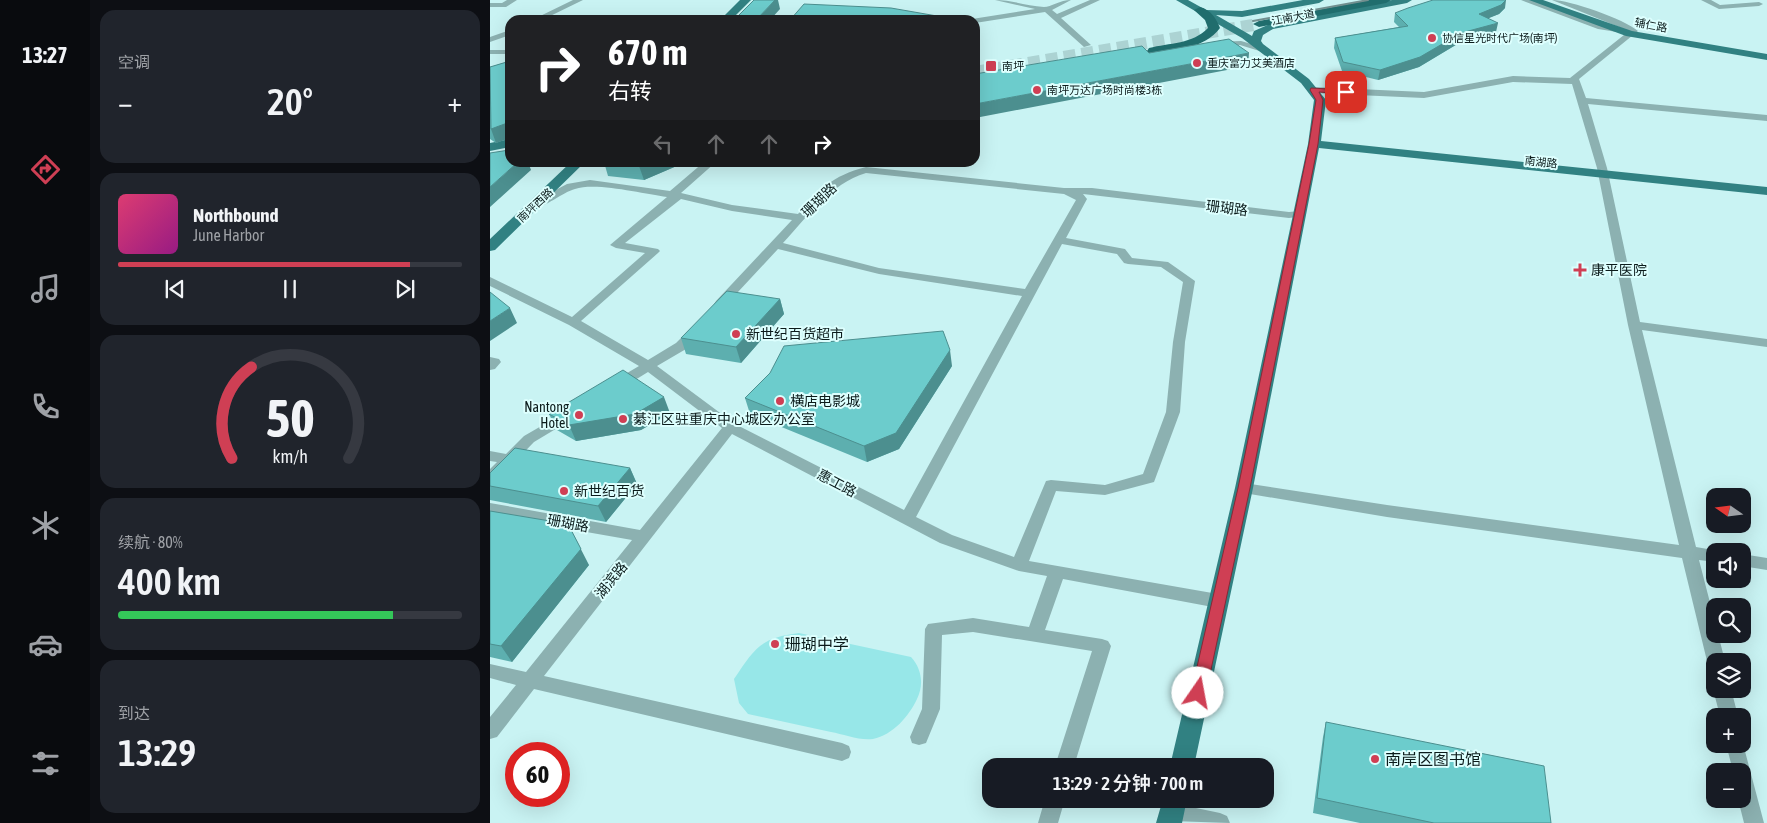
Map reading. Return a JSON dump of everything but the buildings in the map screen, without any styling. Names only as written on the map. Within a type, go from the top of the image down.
[{"type":"highway","name":"江南大道","points":[[1245,16],[1342,0]]},
{"type":"highway","name":"江南大道","points":[[1265,25],[1386,0]]},
{"type":"highway","points":[[1150,53],[1192,42],[1211,33],[1214,25],[1210,18],[1199,10]]},
{"type":"main road","points":[[730,15],[746,0]]},
{"type":"main road","points":[[1181,0],[1246,36],[1314,90],[1320,100],[1299,220],[1244,488],[1184,758]]},
{"type":"main road","points":[[1319,0],[1237,18],[1240,23],[1254,27],[1407,0]]},
{"type":"main road","name":"辅仁路","points":[[1534,0],[1627,32],[1767,56]]},
{"type":"main road","name":"辅仁路","points":[[1545,0],[1627,32]]},
{"type":"main road","points":[[1199,10],[1245,16]]},
{"type":"main road","points":[[1263,49],[1256,41],[1258,33],[1265,25]]},
{"type":"main road","points":[[1314,141],[1767,191]]},
{"type":"main road","points":[[490,147],[505,144]]},
{"type":"main road","points":[[490,158],[505,155]]},
{"type":"main road","points":[[492,246],[523,206],[571,167]]},
{"type":"main road","name":"南坪西路","points":[[492,246],[572,167]]},
{"type":"main road","points":[[1602,172],[1767,185]]},
{"type":"street","points":[[490,5],[503,5],[513,0]]},
{"type":"street","points":[[537,15],[568,0]]},
{"type":"street","points":[[546,15],[578,0]]},
{"type":"street","points":[[998,0],[1046,10],[1087,45]]},
{"type":"street","points":[[980,20],[1046,10],[1067,0]]},
{"type":"street","points":[[1056,17],[1096,0]]},
{"type":"street","points":[[1524,0],[1601,27],[1627,32]]},
{"type":"street","points":[[1556,0],[1614,21],[1627,32]]},
{"type":"street","points":[[1705,0],[1719,7],[1763,5]]},
{"type":"street","points":[[1763,5],[1759,1],[1767,0]]},
{"type":"street","points":[[490,38],[505,32]]},
{"type":"street","points":[[1627,32],[1574,78],[1584,102],[1602,172],[1634,325],[1714,653]]},
{"type":"street","points":[[1150,53],[1223,43],[1248,44],[1263,49]]},
{"type":"street","points":[[490,52],[505,52]]},
{"type":"street","points":[[1314,90],[1424,95],[1513,79],[1575,81]]},
{"type":"street","points":[[1584,102],[1767,118]]},
{"type":"street","points":[[573,322],[654,251],[616,246],[675,197],[706,167]]},
{"type":"street","name":"珊瑚路","points":[[609,390],[681,346],[829,187],[846,176],[866,170],[1064,191],[1092,191],[1289,215],[1299,220]]},
{"type":"street","points":[[533,206],[571,186],[590,183],[675,197],[727,213],[798,220]]},
{"type":"street","points":[[1064,191],[1076,194],[1082,199]]},
{"type":"street","points":[[907,519],[1082,199],[1094,196],[1299,220]]},
{"type":"street","points":[[1019,565],[1051,485],[1105,490],[1149,478],[1173,412],[1179,342],[1189,281],[1164,264],[1128,261],[1121,251],[1058,240]]},
{"type":"street","points":[[776,245],[879,271],[1029,293]]},
{"type":"street","name":"惠工路","points":[[490,281],[573,322],[649,366],[730,427],[946,539],[1019,565],[1218,601]]},
{"type":"street","points":[[1634,325],[1767,343]]},
{"type":"street","points":[[490,361],[494,362],[490,366]]},
{"type":"street","points":[[490,478],[529,439],[577,410]]},
{"type":"street","name":"湖滨路","points":[[490,731],[730,427]]},
{"type":"street","points":[[490,456],[508,459]]},
{"type":"street","points":[[1244,488],[1387,512],[1706,555]]},
{"type":"street","name":"珊瑚路","points":[[490,509],[645,536]]},
{"type":"street","points":[[1751,561],[1767,564]]},
{"type":"street","points":[[1035,635],[1058,572]]},
{"type":"street","points":[[919,737],[931,709],[934,629],[973,625],[1102,646],[1067,758]]},
{"type":"street","points":[[490,671],[842,752]]},
{"type":"street","points":[[1048,823],[1052,808]]},
{"type":"street","points":[[1750,808],[1754,823]]},
{"type":"street","points":[[1172,811],[1220,823]]},
{"type":"shaded area","points":[[799,633],[911,657],[920,672],[921,688],[910,712],[894,729],[873,739],[857,738],[748,714],[739,703],[734,679],[760,646],[775,638]]},
{"type":"tunnel","points":[[980,71],[1259,24]]},
{"type":"railway","points":[[1253,21],[1368,0]]},
{"type":"place","name":"协信星光时代广场(南坪)","points":[[1432,38]]},
{"type":"place","name":"重庆富力艾美酒店","points":[[1197,63]]},
{"type":"place","name":"南坪","points":[[991,66]]},
{"type":"place","name":"南坪万达广场时尚楼3栋","points":[[1037,90]]},
{"type":"place","name":"康平医院","points":[[1580,270]]},
{"type":"place","name":"新世纪百货超市","points":[[736,334]]},
{"type":"place","name":"横店电影城","points":[[780,401]]},
{"type":"place","name":"Nantong Hotel","points":[[579,415]]},
{"type":"place","name":"綦江区驻重庆中心城区办公室","points":[[623,419]]},
{"type":"place","name":"新世纪百货","points":[[564,491]]},
{"type":"place","name":"珊瑚中学","points":[[775,644]]},
{"type":"place","name":"南岸区图书馆","points":[[1375,759]]},
{"type":"route","points":[[1198,693],[1244,488],[1314,144],[1320,100],[1314,90],[1346,92]]}]
